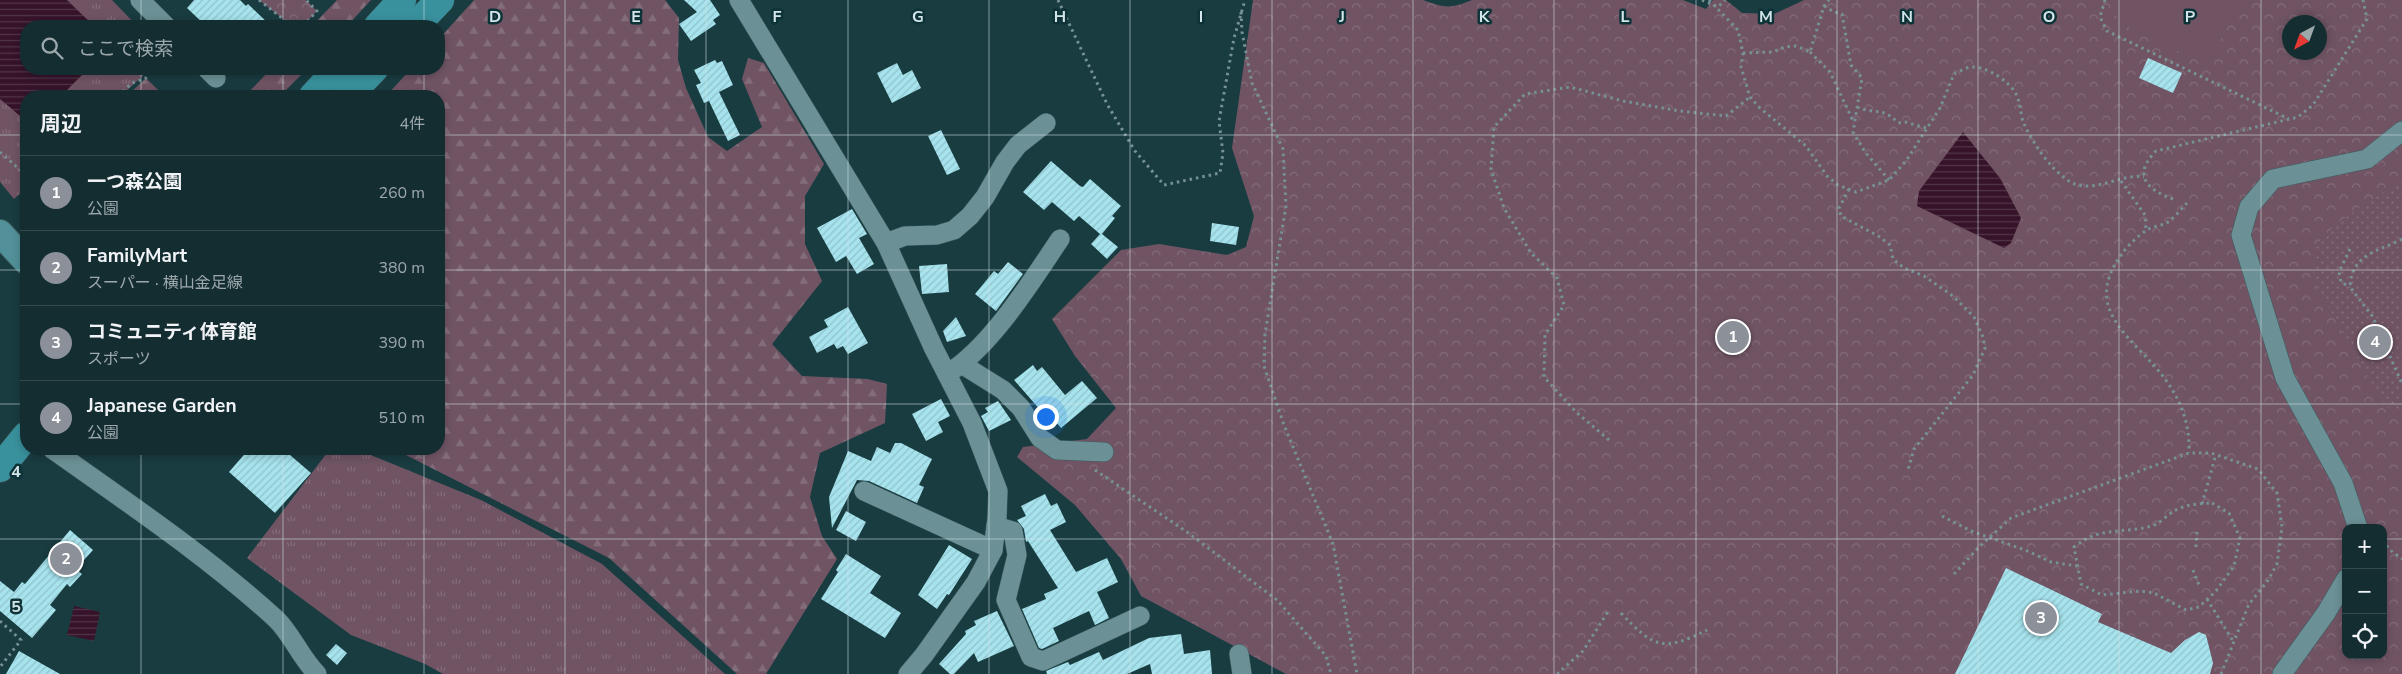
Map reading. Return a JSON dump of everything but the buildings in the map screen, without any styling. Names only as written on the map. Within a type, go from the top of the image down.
[{"type":"main road","points":[[384,20],[402,0]]},
{"type":"main road","points":[[421,20],[440,0]]},
{"type":"main road","points":[[318,90],[332,75]]},
{"type":"main road","points":[[354,90],[368,75]]},
{"type":"main road","points":[[0,468],[20,443]]},
{"type":"street","points":[[140,0],[160,20]]},
{"type":"street","points":[[739,0],[886,243],[955,369],[972,423],[998,491],[993,550],[976,582],[924,655],[908,674]]},
{"type":"street","points":[[886,243],[905,236],[938,235],[954,230],[970,216],[985,197],[1005,162],[1018,145],[1046,124]]},
{"type":"street","points":[[2357,524],[2343,483],[2285,378],[2241,235],[2249,207],[2273,179],[2367,159],[2402,132]]},
{"type":"street","points":[[0,233],[20,255]]},
{"type":"street","points":[[955,369],[1017,302],[1060,239]]},
{"type":"street","points":[[955,369],[1003,390],[1021,408],[1040,438],[1057,450],[1104,452]]},
{"type":"street","points":[[60,455],[169,533],[278,621],[305,662],[317,674]]},
{"type":"street","points":[[864,491],[993,550]]},
{"type":"street","points":[[996,526],[1013,531],[1017,555],[1006,600],[1040,674]]},
{"type":"street","points":[[2282,674],[2326,613],[2342,586]]},
{"type":"street","points":[[1031,657],[1043,661],[1140,616]]},
{"type":"street","points":[[1239,654],[1242,674]]},
{"type":"path","points":[[259,0],[284,20]]},
{"type":"path","points":[[306,0],[317,11],[309,20]]},
{"type":"path","points":[[1058,0],[1107,104],[1134,151],[1164,185],[1220,173],[1223,153],[1219,121],[1228,67],[1245,0]]},
{"type":"path","points":[[1702,0],[1718,7]]},
{"type":"path","points":[[1709,0],[1718,7],[1738,30],[1743,53],[1741,67],[1750,97],[1760,108],[1806,146],[1827,176],[1838,185],[1856,192],[1889,180],[1906,161],[1940,108],[1954,74],[1971,67],[1985,71],[2005,81],[2017,95],[2024,123],[2046,157],[2066,180],[2080,186],[2121,180],[2134,175],[2144,177]]},
{"type":"path","points":[[1718,7],[1725,0]]},
{"type":"path","points":[[1810,52],[1824,6],[1829,0]]},
{"type":"path","points":[[2105,0],[2100,17],[2106,31],[2290,119]]},
{"type":"path","points":[[2173,199],[2156,193],[2146,184],[2144,177],[2148,160],[2156,151],[2298,118],[2313,105],[2367,19],[2363,0]]},
{"type":"path","points":[[1824,6],[1842,14],[1851,65],[1862,78],[1853,132],[1865,152],[1889,180]]},
{"type":"path","points":[[1241,12],[1242,32],[1252,83],[1283,149],[1286,206],[1266,334],[1264,366],[1284,425],[1333,544],[1356,674]]},
{"type":"path","points":[[1743,53],[1772,52],[1784,47],[1796,46],[1810,52],[1830,72],[1854,123]]},
{"type":"path","points":[[124,90],[132,83],[146,78],[148,75]]},
{"type":"path","points":[[1609,440],[1576,412],[1544,377],[1545,335],[1564,306],[1556,278],[1531,252],[1504,208],[1491,169],[1494,126],[1525,94],[1570,87],[1623,101],[1680,111],[1726,116],[1750,97]]},
{"type":"path","points":[[1857,107],[1870,113],[1881,111],[1891,116],[1898,123],[1921,125],[1926,128]]},
{"type":"path","points":[[0,152],[20,170]]},
{"type":"path","points":[[2121,180],[2146,215],[2146,230]]},
{"type":"path","points":[[1849,189],[1839,208],[1842,216],[1880,237],[1890,245],[1893,258],[1904,268],[1924,276],[1953,296],[1974,317],[1983,337],[1985,348],[1973,375],[1914,449],[1908,470]]},
{"type":"path","points":[[2187,202],[2167,222],[2146,230],[2122,254],[2107,282],[2107,296],[2113,320],[2164,378],[2181,404],[2190,434],[2189,454]]},
{"type":"path","points":[[2350,287],[2351,275],[2362,260],[2375,249],[2402,239]]},
{"type":"path","points":[[2350,249],[2339,272],[2341,282],[2350,287],[2373,317],[2402,384]]},
{"type":"path","points":[[1066,450],[1187,532],[1277,600],[1326,656],[1332,674]]},
{"type":"path","points":[[1954,574],[1990,537],[2012,518],[2189,454],[2216,454],[2258,469],[2277,492],[2282,527],[2277,564],[2267,582],[2249,604],[2221,674]]},
{"type":"path","points":[[2202,504],[2216,454]]},
{"type":"path","points":[[2212,503],[2229,513],[2240,538],[2234,566],[2216,591],[2199,607],[2186,610],[2154,593],[2140,591],[2102,594],[2081,584],[2077,566],[2074,547],[2085,538],[2108,530],[2154,526],[2173,512],[2190,504],[2212,503]]},
{"type":"path","points":[[1942,516],[1971,531],[2025,550],[2051,562],[2077,566]]},
{"type":"path","points":[[2196,547],[2197,532]]},
{"type":"path","points":[[2387,546],[2402,559]]},
{"type":"path","points":[[2194,570],[2198,586]]},
{"type":"path","points":[[2207,599],[2233,642]]},
{"type":"path","points":[[1557,674],[1583,650],[1610,610]]},
{"type":"path","points":[[1621,613],[1642,635],[1660,643],[1672,645],[1685,642],[1707,630]]},
{"type":"path","points":[[0,621],[21,640],[0,667]]},
{"type":"green space","points":[[0,0],[112,0],[131,20],[20,20],[20,75],[144,75],[127,90],[20,90],[20,194],[14,199],[0,182]]},
{"type":"green space","points":[[259,0],[306,0],[317,11],[309,20],[284,20]]},
{"type":"green space","points":[[337,0],[371,0],[353,20],[318,20]]},
{"type":"green space","points":[[474,0],[665,0],[679,18],[678,60],[686,88],[708,137],[727,151],[762,127],[742,79],[748,58],[764,63],[824,164],[805,196],[805,244],[822,281],[772,344],[802,376],[868,379],[887,384],[885,423],[820,453],[810,497],[822,536],[837,559],[766,674],[737,674],[609,558],[406,455],[445,455],[445,90],[392,90],[405,75],[445,75],[445,32]]},
{"type":"green space","points":[[1253,0],[1423,0],[1437,5],[1453,6],[1472,0],[1683,0],[1706,9],[1713,0],[1726,0],[1742,13],[1774,14],[1804,0],[2402,0],[2402,674],[1286,674],[1141,596],[1121,559],[1075,505],[1017,457],[1023,447],[1087,439],[1116,408],[1075,356],[1052,319],[1121,250],[1159,244],[1227,255],[1246,247],[1254,216],[1232,148]]},
{"type":"green space","points":[[2121,0],[2241,0],[2208,65],[2118,22],[2115,13]]},
{"type":"green space","points":[[265,75],[301,75],[286,90],[251,90]]},
{"type":"green space","points":[[146,78],[158,90],[133,90]]},
{"type":"green space","points":[[2402,180],[2402,419],[2384,404],[2313,281],[2315,246],[2337,223]]},
{"type":"green space","points":[[325,455],[371,455],[481,500],[602,564],[725,674],[443,674],[425,664],[351,635],[247,558]]},
{"type":"shaded area","points":[[0,0],[67,0],[88,20],[20,20],[20,75],[82,75],[67,90],[20,90],[20,116],[0,99]]},
{"type":"shaded area","points":[[1963,132],[2000,178],[2021,218],[2011,243],[2004,248],[1917,206],[1919,191]]},
{"type":"shaded area","points":[[74,606],[100,612],[94,641],[67,635]]},
{"type":"place","name":"一つ森公園","points":[[1733,337]]},
{"type":"place","name":"Japanese Garden","points":[[2375,342]]},
{"type":"place","name":"FamilyMart","points":[[66,559]]},
{"type":"place","name":"コミュニティ体育館","points":[[2041,618]]}]
